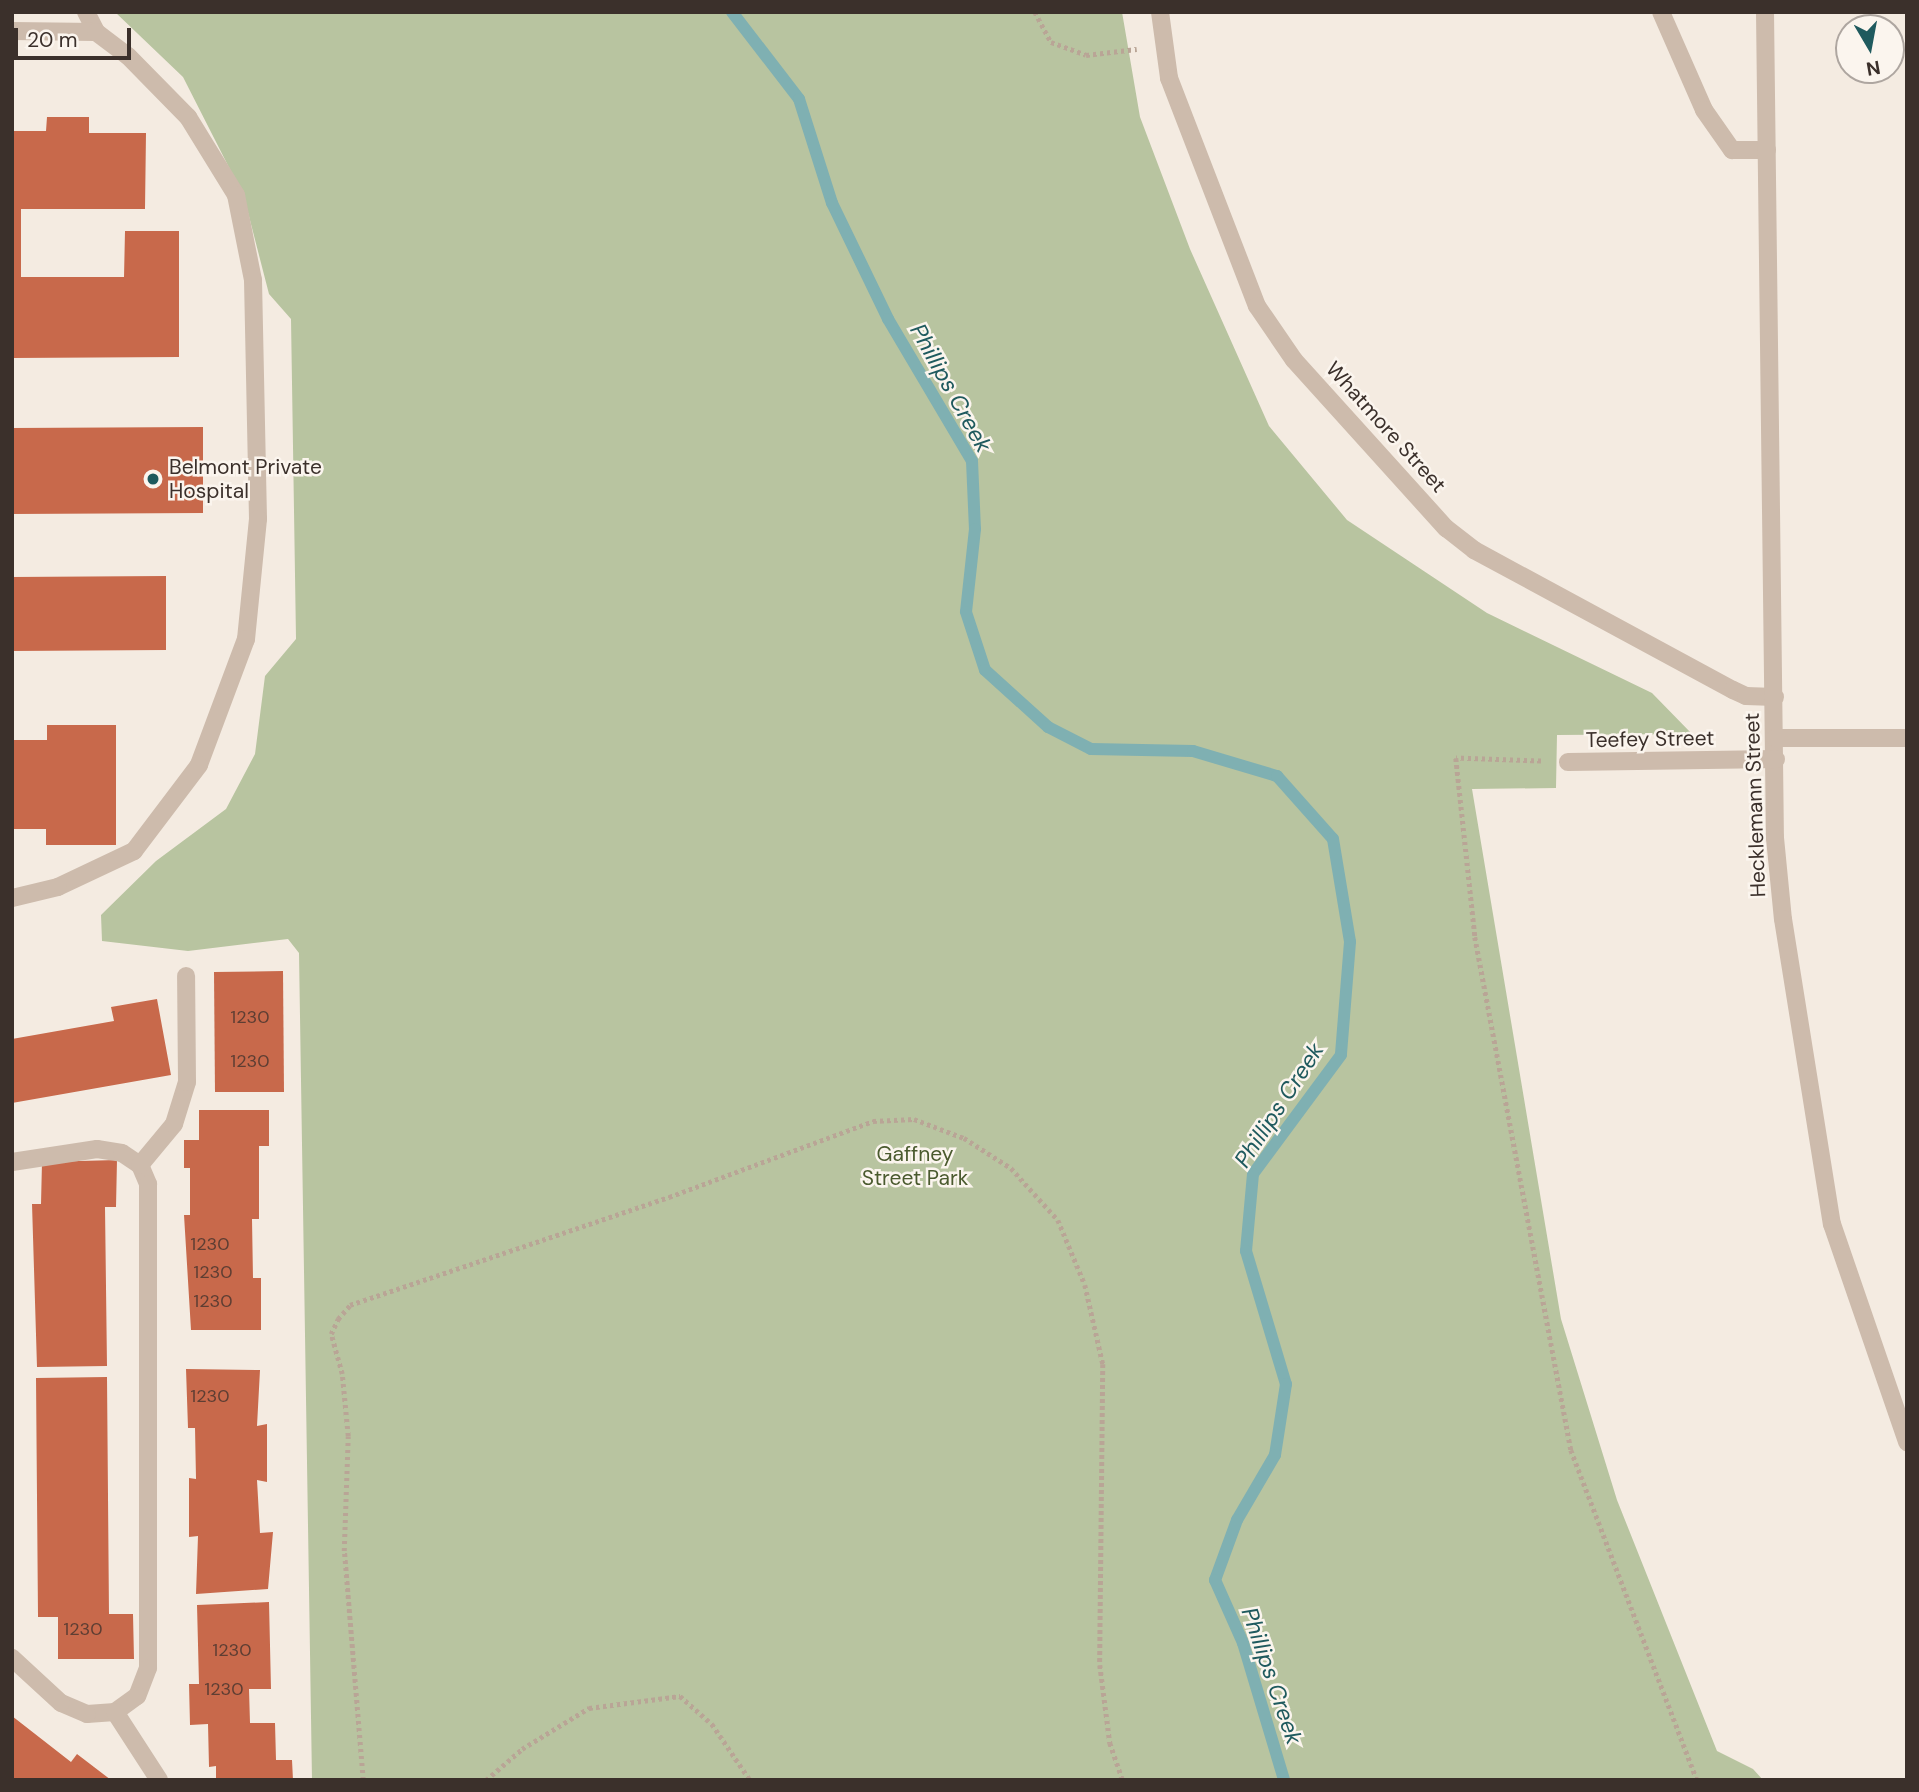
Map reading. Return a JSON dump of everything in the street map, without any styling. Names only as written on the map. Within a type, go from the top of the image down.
[{"type":"street","points":[[12,898],[58,887],[134,851],[199,765],[246,639],[258,519],[253,280],[236,195],[187,117],[128,56],[96,33],[86,12]]},
{"type":"street","name":"Whatmore Street","points":[[1160,12],[1162,45],[1169,78],[1257,306],[1273,335],[1446,528],[1505,569],[1734,690],[1746,696],[1775,697]]},
{"type":"street","points":[[1661,12],[1704,110],[1732,150],[1767,150]]},
{"type":"street","name":"Hecklemann Street","points":[[1765,12],[1775,838],[1783,919],[1832,1224],[1907,1442]]},
{"type":"street","points":[[12,31],[96,33]]},
{"type":"street","points":[[1775,738],[1907,738]]},
{"type":"street","name":"Teefey Street","points":[[1568,762],[1776,760]]},
{"type":"street","points":[[140,1165],[174,1124],[187,1082],[186,976]]},
{"type":"street","points":[[12,1162],[97,1149],[122,1153],[140,1165],[148,1184],[148,1668],[137,1696],[115,1712],[88,1714],[61,1703],[12,1658]]},
{"type":"street","points":[[115,1712],[159,1780]]},
{"type":"path","points":[[1035,12],[1051,42],[1086,55],[1162,45]]},
{"type":"path","points":[[1568,762],[1456,758],[1475,937],[1571,1450],[1697,1780]]},
{"type":"path","points":[[363,1780],[344,1552],[348,1436],[342,1374],[331,1334],[338,1319],[350,1305],[669,1197],[873,1121],[914,1119],[964,1138],[1011,1168],[1058,1220],[1085,1285],[1103,1364],[1100,1665],[1110,1743],[1123,1780]]},
{"type":"path","points":[[486,1780],[522,1749],[590,1708],[680,1696],[712,1724],[750,1780]]},
{"type":"green space","name":"Gaffney Street Park","points":[[115,12],[1122,12],[1140,117],[1190,249],[1269,426],[1347,520],[1487,613],[1652,693],[1692,734],[1557,735],[1556,788],[1472,789],[1561,1319],[1617,1500],[1717,1751],[1753,1769],[1763,1780],[312,1780],[299,953],[288,939],[188,951],[102,941],[101,915],[156,861],[226,809],[255,754],[265,676],[296,639],[291,319],[269,294],[244,197],[183,77]]},
{"type":"building","points":[[47,117],[89,117],[89,133],[146,133],[145,209],[21,209],[21,277],[124,277],[125,231],[179,231],[179,357],[12,358],[12,131],[46,131]]},
{"type":"building","points":[[203,427],[203,513],[12,514],[12,428]]},
{"type":"building","points":[[166,576],[166,650],[12,651],[12,577]]},
{"type":"building","points":[[47,725],[116,725],[116,845],[46,845],[46,829],[12,829],[12,740],[47,740]]},
{"type":"building","points":[[283,971],[284,1092],[215,1092],[214,972]]},
{"type":"building","points":[[157,999],[171,1075],[12,1103],[12,1039],[114,1021],[111,1007]]},
{"type":"building","points":[[199,1110],[269,1110],[269,1146],[259,1146],[259,1219],[252,1219],[253,1278],[261,1278],[261,1330],[191,1330],[184,1215],[190,1215],[190,1168],[184,1168],[184,1140],[199,1140]]},
{"type":"building","points":[[117,1160],[116,1207],[105,1207],[107,1366],[37,1367],[32,1204],[41,1204],[42,1162]]},
{"type":"building","points":[[186,1369],[260,1370],[257,1426],[267,1424],[267,1482],[257,1480],[260,1533],[273,1532],[268,1589],[196,1594],[198,1536],[189,1537],[189,1478],[196,1479],[195,1428],[188,1428]]},
{"type":"building","points":[[107,1377],[109,1614],[133,1614],[134,1659],[58,1659],[58,1617],[38,1617],[36,1378]]},
{"type":"building","points":[[269,1602],[271,1689],[249,1689],[250,1723],[275,1723],[276,1760],[292,1760],[293,1780],[216,1780],[216,1766],[209,1767],[208,1724],[190,1725],[189,1684],[199,1684],[197,1605]]},
{"type":"building","points":[[12,1716],[71,1762],[77,1754],[111,1780],[12,1780]]},
{"type":"waterway","name":"Phillips Creek","points":[[732,12],[799,99],[832,203],[888,319],[972,461],[975,529],[966,612],[985,670],[1048,727],[1091,749],[1193,751],[1277,776],[1333,839],[1350,942],[1341,1055],[1253,1174],[1246,1251],[1286,1384],[1275,1455],[1237,1520],[1215,1580],[1243,1643],[1284,1780]]},
{"type":"place","name":"Belmont Private Hospital","points":[[153,479]]}]
